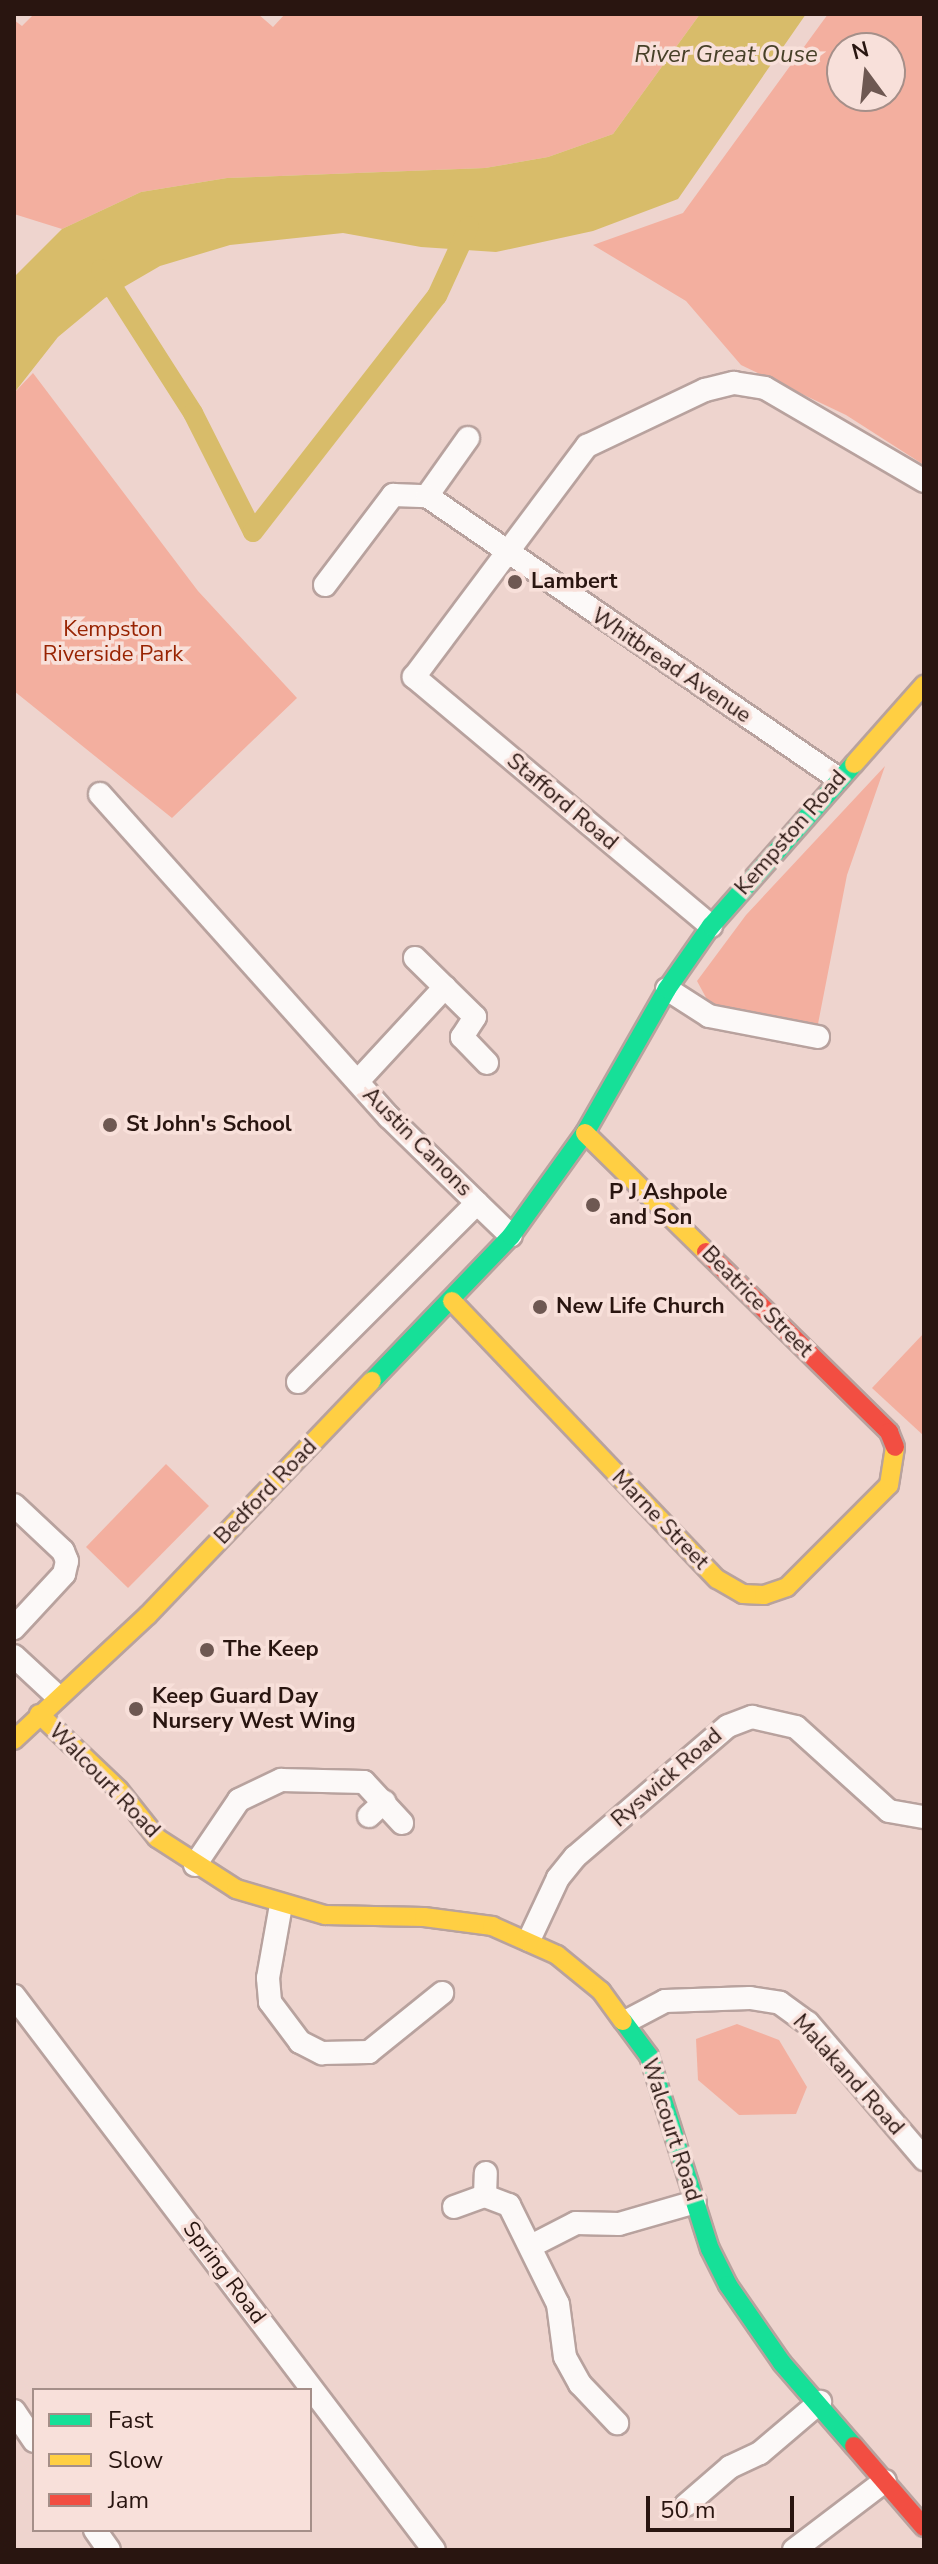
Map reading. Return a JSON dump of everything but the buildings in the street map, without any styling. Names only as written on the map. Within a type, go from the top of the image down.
[{"type":"street","points":[[505,554],[587,446],[705,390],[734,383],[765,388],[924,481]]},
{"type":"street","points":[[325,585],[393,495],[427,496],[468,438]]},
{"type":"street","name":"Whitbread Avenue","points":[[427,496],[505,554],[837,778]]},
{"type":"street","name":"Stafford Road","points":[[505,554],[414,677],[711,926]]},
{"type":"street","name":"Kempston Road","points":[[667,989],[711,926],[837,778],[924,685]]},
{"type":"street","name":"Austin Canons","points":[[100,794],[358,1081],[477,1203]]},
{"type":"street","points":[[415,958],[475,1017],[462,1037],[487,1063]]},
{"type":"street","name":"Austin Canons","points":[[358,1081],[445,987]]},
{"type":"street","points":[[667,989],[709,1016],[818,1037]]},
{"type":"street","name":"Bedford Road","points":[[14,1740],[57,1696],[148,1615],[511,1236],[585,1133],[667,989]]},
{"type":"street","name":"Beatrice Street","points":[[585,1133],[889,1432],[896,1448],[889,1485]]},
{"type":"street","points":[[298,1382],[477,1203],[511,1236]]},
{"type":"street","name":"Marne Street","points":[[452,1301],[717,1579],[743,1594],[764,1595],[787,1587],[889,1485]]},
{"type":"street","points":[[14,1505],[63,1551],[67,1561],[64,1574],[14,1628]]},
{"type":"street","points":[[14,1656],[57,1696]]},
{"type":"street","name":"Walcourt Road","points":[[39,1714],[119,1790],[157,1838],[236,1889],[281,1905],[325,1915],[456,1919],[529,1940],[601,1991],[627,2021],[654,2069],[695,2202],[728,2285],[782,2363],[820,2402],[924,2527]]},
{"type":"street","name":"Ryswick Road","points":[[529,1940],[558,1878],[575,1857],[728,1726],[752,1717],[796,1727],[889,1811],[924,1817]]},
{"type":"street","points":[[195,1865],[239,1800],[281,1780],[364,1782],[376,1809],[402,1823]]},
{"type":"street","points":[[281,1905],[268,1978],[270,2002],[300,2042],[322,2053],[369,2052],[442,1993]]},
{"type":"street","name":"Spring Road","points":[[14,1996],[311,2388]]},
{"type":"street","name":"Malakand Road","points":[[627,2021],[665,2001],[750,1998],[780,2003],[808,2023],[924,2159]]},
{"type":"street","points":[[485,2196],[486,2173]]},
{"type":"street","points":[[454,2207],[485,2196],[509,2205],[533,2245],[558,2304],[573,2391],[617,2423]]},
{"type":"street","points":[[533,2245],[576,2223],[619,2224],[695,2202]]},
{"type":"street","name":"Spring Road","points":[[312,2389],[434,2550]]},
{"type":"street","points":[[686,2505],[730,2467],[760,2453],[820,2402]]},
{"type":"street","points":[[14,2411],[32,2438]]},
{"type":"street","points":[[794,2550],[885,2481]]},
{"type":"street","points":[[96,2532],[109,2550]]},
{"type":"green space","points":[[34,14],[258,14],[273,27],[285,14],[700,14],[613,134],[548,157],[485,168],[227,178],[141,192],[62,229],[14,214],[14,20],[22,26]]},
{"type":"green space","points":[[828,14],[924,14],[924,465],[846,415],[741,365],[686,301],[593,245],[683,213]]},
{"type":"green space","name":"Kempston Riverside Park","points":[[33,373],[198,591],[297,698],[172,818],[14,691],[14,393]]},
{"type":"green space","points":[[885,766],[847,875],[817,1029],[710,1005],[697,981],[746,915]]},
{"type":"green space","points":[[924,1333],[924,1436],[872,1388]]},
{"type":"green space","points":[[166,1464],[209,1506],[128,1588],[86,1547]]},
{"type":"green space","points":[[737,2024],[779,2040],[807,2087],[796,2114],[739,2115],[698,2080],[696,2039]]},
{"type":"water","name":"River Great Ouse","points":[[700,14],[806,14],[678,199],[593,231],[496,252],[421,247],[343,233],[230,245],[160,266],[105,298],[58,337],[14,393],[14,277],[62,229],[141,192],[227,178],[485,168],[548,157],[613,134]]},
{"type":"waterway","points":[[101,269],[193,413],[253,532],[437,296],[469,226]]},
{"type":"traffic: fast","points":[[372,1381],[511,1236],[585,1133],[667,989],[711,926],[854,764]]},
{"type":"traffic: fast","points":[[623,2021],[649,2056],[710,2249],[728,2285],[782,2363],[854,2446]]},
{"type":"traffic: slow","points":[[854,764],[924,685]]},
{"type":"traffic: slow","points":[[585,1133],[706,1252]]},
{"type":"traffic: slow","points":[[452,1301],[717,1579],[743,1594],[764,1595],[787,1587],[889,1485],[895,1447]]},
{"type":"traffic: slow","points":[[14,1740],[148,1615],[372,1381]]},
{"type":"traffic: slow","points":[[39,1714],[119,1790],[157,1838],[236,1889],[325,1915],[424,1917],[492,1926],[557,1955],[601,1991],[623,2021]]},
{"type":"traffic: jam","points":[[706,1252],[889,1432],[895,1447]]},
{"type":"traffic: jam","points":[[854,2446],[924,2527]]},
{"type":"place","name":"Lambert","points":[[515,582]]},
{"type":"place","name":"St John's School","points":[[110,1125]]},
{"type":"place","name":"P J Ashpole and Son","points":[[593,1205]]},
{"type":"place","name":"New Life Church","points":[[540,1307]]},
{"type":"place","name":"The Keep","points":[[207,1650]]},
{"type":"place","name":"Keep Guard Day Nursery West Wing","points":[[136,1709]]}]
